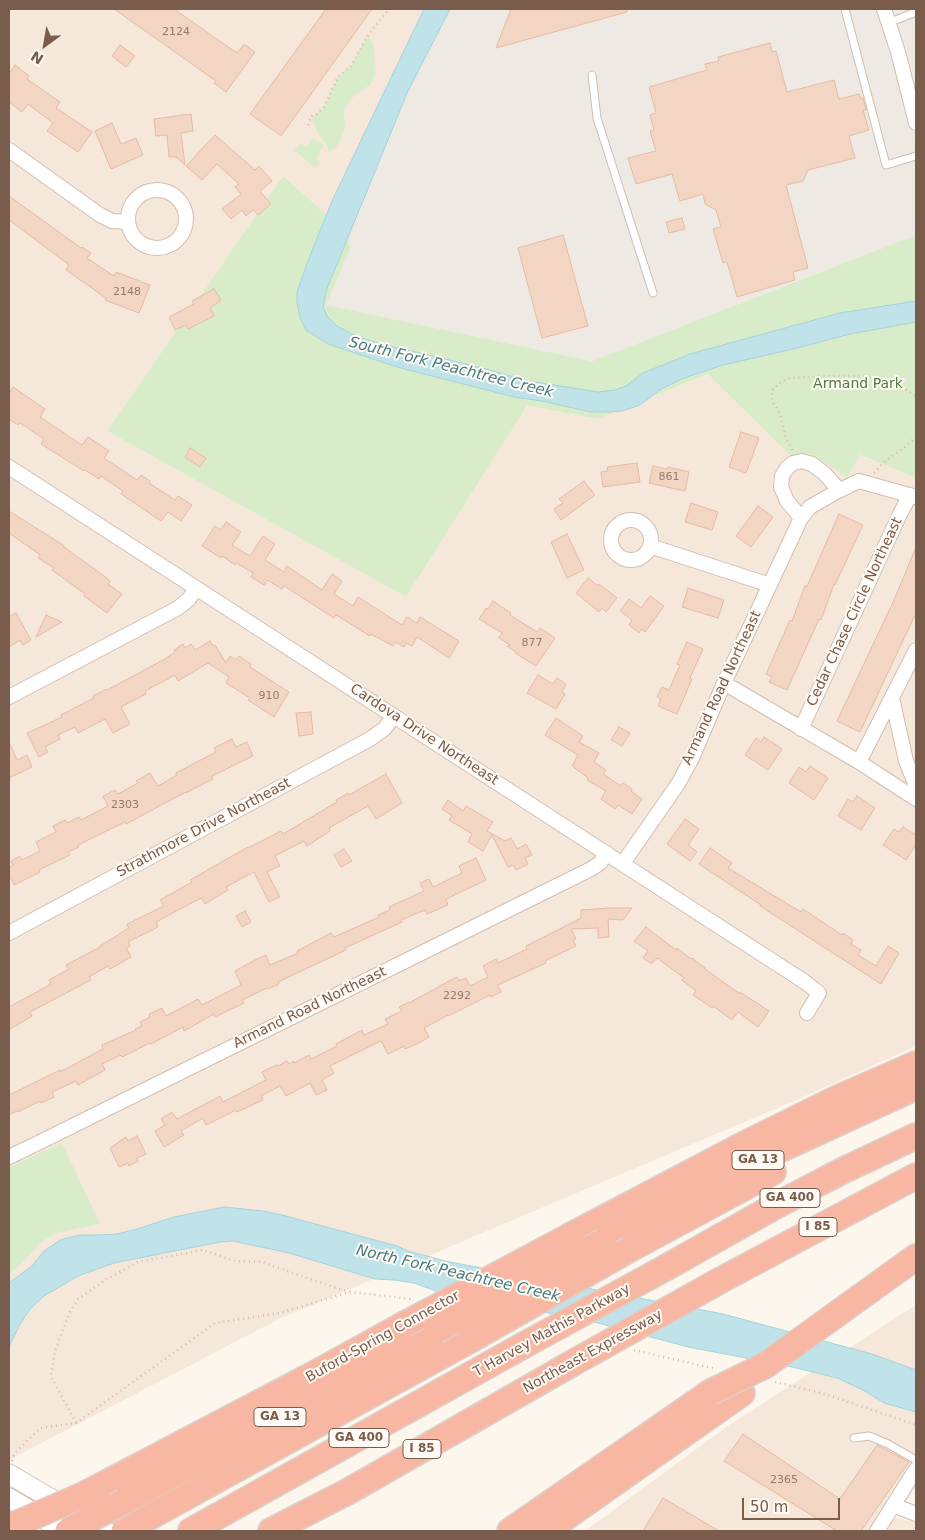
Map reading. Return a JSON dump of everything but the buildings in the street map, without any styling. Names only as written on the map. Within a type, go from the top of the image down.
[{"type":"highway","name":"Buford-Spring Connector","points":[[9,1527],[99,1487],[747,1143],[838,1098],[916,1064]]},
{"type":"highway","name":"Buford-Spring Connector","points":[[66,1531],[754,1162],[916,1087]]},
{"type":"highway","points":[[124,1531],[470,1340],[630,1249],[790,1162],[916,1098]]},
{"type":"highway","name":"T Harvey Mathis Parkway","points":[[191,1531],[777,1205],[842,1171],[916,1136]]},
{"type":"highway","name":"Northeast Expressway","points":[[271,1531],[356,1487],[721,1280],[916,1176]]},
{"type":"highway","points":[[510,1531],[710,1392],[766,1365],[916,1257]]},
{"type":"highway","points":[[546,1531],[742,1393],[766,1365]]},
{"type":"main road","points":[[9,1474],[106,1531]]},
{"type":"main road","points":[[9,1498],[66,1531]]},
{"type":"street","points":[[884,9],[916,119]]},
{"type":"street","points":[[9,150],[100,215],[112,221],[128,222]]},
{"type":"street","points":[[158,189],[166,191],[180,201],[184,208],[186,219],[182,235],[176,242],[170,246],[156,248],[148,247],[138,242],[128,228],[128,222],[128,214],[135,199],[148,191],[158,189]]},
{"type":"street","points":[[839,490],[826,474],[812,464],[802,461],[793,463],[782,476],[782,487],[787,501],[806,512],[839,490],[859,482]]},
{"type":"street","name":"Cardova Drive Northeast","points":[[9,467],[797,977],[819,993],[807,1013]]},
{"type":"street","name":"Cedar Chase Circle Northeast","points":[[802,729],[898,516],[913,496],[859,482]]},
{"type":"street","name":"Armand Road Northeast","points":[[623,863],[678,784],[692,758],[724,683],[806,512]]},
{"type":"street","points":[[650,546],[770,585]]},
{"type":"street","points":[[9,696],[178,608],[189,599],[196,588]]},
{"type":"street","points":[[859,762],[916,650]]},
{"type":"street","points":[[724,683],[859,762],[916,800]]},
{"type":"street","points":[[892,698],[906,761],[916,786]]},
{"type":"street","name":"Strathmore Drive Northeast","points":[[9,933],[370,738],[384,728],[394,716]]},
{"type":"street","name":"Armand Road Northeast","points":[[9,1157],[591,869],[600,863],[607,853]]},
{"type":"street","points":[[877,1531],[916,1469]]},
{"type":"street","points":[[893,1505],[916,1514]]},
{"type":"lane","points":[[845,9],[886,165],[916,156]]},
{"type":"lane","points":[[888,24],[916,12]]},
{"type":"lane","points":[[592,75],[597,118],[653,293]]},
{"type":"lane","points":[[854,1438],[869,1436],[888,1444],[916,1460]]},
{"type":"path","points":[[308,126],[311,116],[317,114],[324,107],[338,76],[351,66],[368,35],[389,9]]},
{"type":"path","points":[[798,462],[786,438],[780,413],[772,402],[772,390],[782,381],[791,378],[862,376],[882,379],[899,385],[916,396]]},
{"type":"path","points":[[859,482],[869,478],[885,461],[916,437]]},
{"type":"path","points":[[76,1423],[51,1376],[55,1351],[70,1312],[78,1299],[107,1279],[138,1262],[203,1250],[234,1261],[263,1262],[350,1292]]},
{"type":"shaded area","points":[[9,9],[436,9],[335,222],[283,176],[107,431],[406,597],[527,406],[598,419],[708,374],[859,455],[916,478],[916,1046],[801,1098],[279,1319],[9,1460]]},
{"type":"shaded area","points":[[436,9],[916,9],[916,235],[592,361],[325,305],[350,247],[335,222]]},
{"type":"shaded area","points":[[916,1305],[916,1487],[895,1518],[916,1522],[916,1531],[585,1531],[729,1425]]},
{"type":"green space","points":[[368,35],[373,44],[376,71],[371,84],[353,97],[345,108],[345,127],[342,137],[336,147],[329,152],[327,145],[317,132],[311,116],[317,114],[324,107],[338,77],[351,66]]},
{"type":"green space","points":[[313,138],[324,145],[316,158],[320,164],[315,168],[294,150],[300,143],[306,147]]},
{"type":"green space","name":"Armand Park","points":[[283,176],[335,222],[351,247],[326,305],[592,361],[916,235],[916,478],[860,455],[847,477],[811,454],[791,456],[708,374],[598,419],[527,406],[406,597],[107,431]]},
{"type":"green space","points":[[62,1143],[100,1224],[55,1233],[39,1244],[9,1274],[9,1167]]},
{"type":"water","name":"South Fork Peachtree Creek","points":[[424,9],[450,9],[408,91],[326,291],[323,307],[327,316],[337,326],[354,335],[377,343],[483,368],[523,380],[598,392],[615,390],[626,386],[643,373],[690,354],[840,313],[916,301],[916,322],[850,334],[723,365],[684,378],[661,389],[640,405],[622,411],[609,412],[591,412],[514,397],[397,367],[328,344],[306,330],[300,318],[297,292],[332,201]]},
{"type":"water","name":"North Fork Peachtree Creek","points":[[224,1207],[282,1215],[445,1261],[723,1314],[872,1354],[916,1370],[916,1412],[884,1403],[863,1390],[837,1378],[788,1366],[688,1347],[587,1320],[466,1298],[436,1291],[414,1283],[375,1279],[289,1253],[233,1241],[114,1263],[78,1276],[44,1296],[30,1309],[9,1347],[9,1283],[32,1266],[44,1251],[60,1240],[79,1235],[117,1234],[174,1217]]}]
